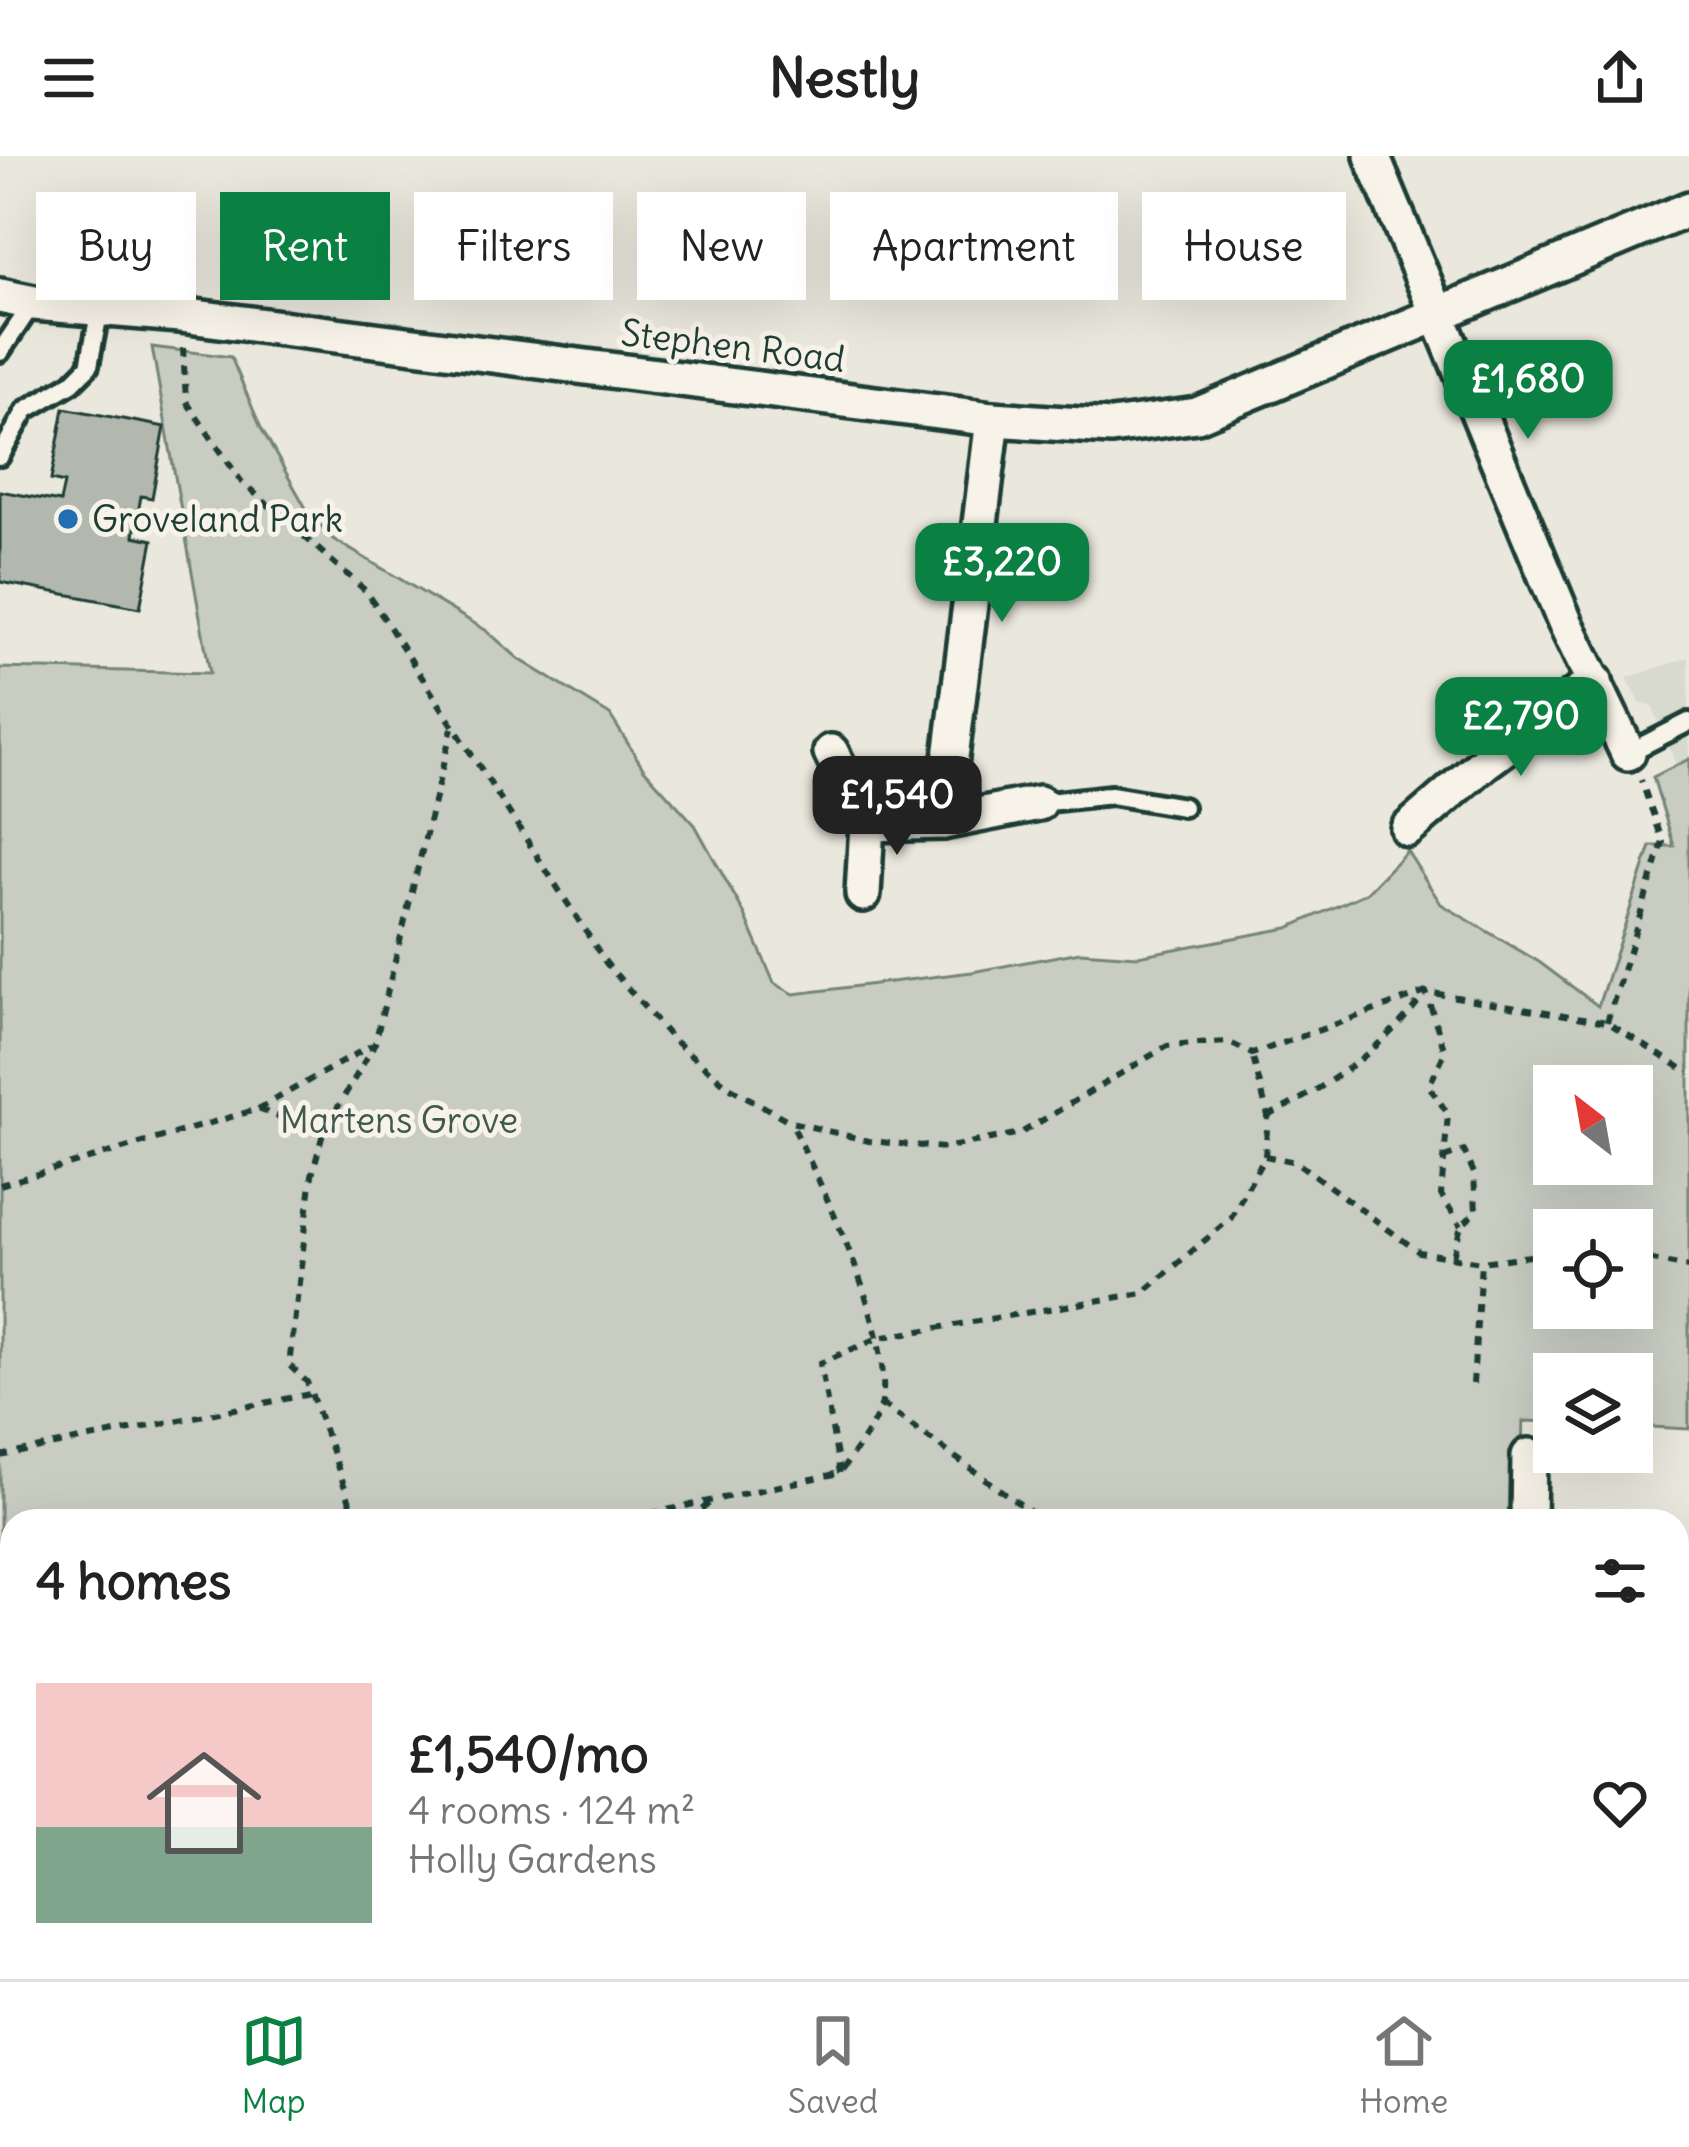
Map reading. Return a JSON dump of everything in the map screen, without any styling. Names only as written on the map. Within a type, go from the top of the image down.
[{"type":"street","points":[[1372,156],[1565,622],[1628,752]]},
{"type":"street","name":"Stephen Road","points":[[0,296],[993,419],[1111,427],[1197,415],[1689,209]]},
{"type":"street","points":[[943,821],[993,419]]},
{"type":"street","points":[[1408,829],[1484,763],[1595,681]]},
{"type":"street","points":[[831,752],[867,824],[863,894]]},
{"type":"street","points":[[867,824],[943,821],[1040,803]]},
{"type":"street","points":[[1528,1509],[1529,1456]]},
{"type":"lane","points":[[0,352],[34,303]]},
{"type":"lane","points":[[0,456],[26,410],[72,383],[89,366],[100,308]]},
{"type":"lane","points":[[1628,752],[1689,722]]},
{"type":"lane","points":[[1040,803],[1112,795],[1183,808]]},
{"type":"path","points":[[180,315],[187,401],[241,481],[368,592],[606,963],[672,1039],[729,1087],[791,1122],[869,1141],[944,1148],[1021,1133],[1167,1046],[1228,1042],[1252,1054],[1426,992],[1607,1022],[1689,1073]]},
{"type":"path","points":[[353,1509],[307,1382],[289,1365],[312,1174],[323,1133],[375,1043],[452,728]]},
{"type":"path","points":[[1607,1022],[1664,842],[1628,752]]},
{"type":"path","points":[[1268,1116],[1313,1094],[1367,1054],[1402,1024],[1426,992]]},
{"type":"path","points":[[1426,992],[1445,1052],[1429,1086],[1448,1114],[1442,1195],[1461,1226]]},
{"type":"path","points":[[0,1185],[258,1109],[375,1043]]},
{"type":"path","points":[[840,1474],[820,1363],[878,1339],[1143,1293],[1231,1218],[1265,1156],[1268,1116],[1252,1054]]},
{"type":"path","points":[[258,1109],[323,1133]]},
{"type":"path","points":[[669,1509],[840,1474],[882,1404],[878,1339],[842,1231],[791,1122]]},
{"type":"path","points":[[1444,1158],[1464,1151],[1474,1173],[1475,1212],[1461,1226],[1452,1261]]},
{"type":"path","points":[[1265,1156],[1296,1162],[1419,1252],[1452,1261],[1481,1262],[1533,1256]]},
{"type":"path","points":[[1653,1260],[1689,1268]]},
{"type":"path","points":[[1473,1384],[1481,1262]]},
{"type":"path","points":[[0,1456],[310,1394]]},
{"type":"path","points":[[882,1404],[1026,1509]]},
{"type":"path","points":[[702,1509],[714,1499]]},
{"type":"shaded area","points":[[1689,657],[1689,1048],[1675,846],[1653,777],[1676,765],[1652,706],[1641,704],[1627,678]]},
{"type":"green space","name":"Martens Grove","points":[[152,347],[231,357],[261,428],[307,510],[333,539],[487,631],[519,659],[610,715],[644,769],[695,825],[744,913],[774,983],[794,994],[972,972],[1080,952],[1138,956],[1288,928],[1366,893],[1407,851],[1441,904],[1539,962],[1598,1006],[1651,846],[1674,846],[1653,777],[1689,759],[1689,1429],[1653,1427],[1653,1353],[1533,1353],[1533,1421],[1523,1421],[1520,1509],[0,1509],[0,668],[210,673]]},
{"type":"building","name":"Groveland Park","points":[[64,408],[165,427],[152,498],[141,496],[134,536],[153,540],[140,608],[0,582],[0,491],[60,502],[64,483],[51,480]]},
{"type":"place","name":"Groveland Park","points":[[68,519]]}]
